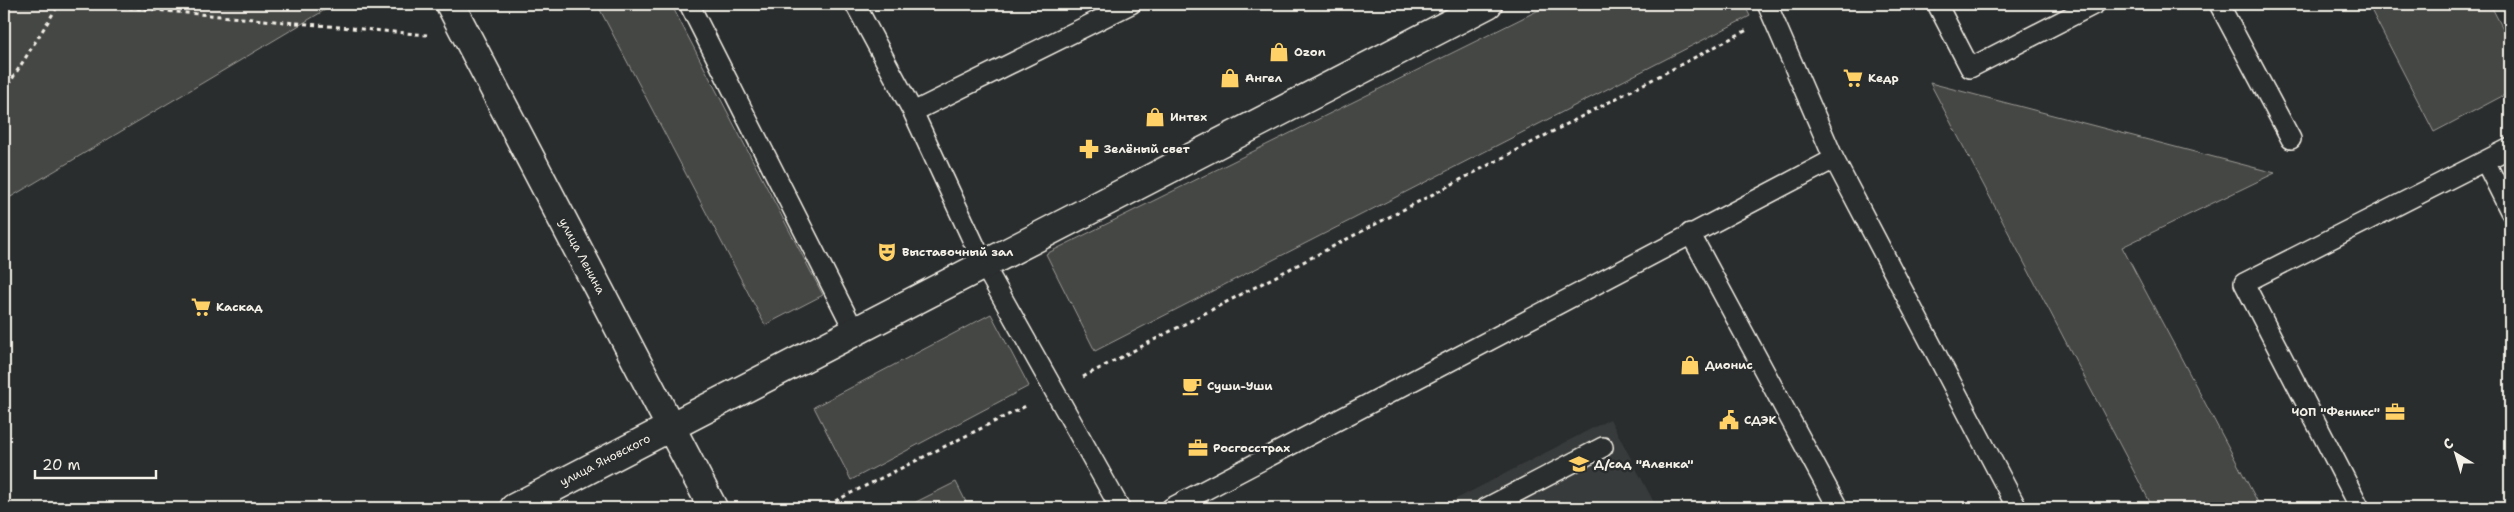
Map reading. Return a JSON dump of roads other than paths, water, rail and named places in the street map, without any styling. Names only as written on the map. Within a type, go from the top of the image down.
[{"type":"main road","name":"улица Ленина","points":[[450,4],[714,508]]},
{"type":"main road","name":"улица Яновского","points":[[514,508],[1488,4]]},
{"type":"lane","points":[[689,4],[855,332]]},
{"type":"lane","points":[[855,4],[913,112],[984,264],[1120,508]]},
{"type":"lane","points":[[913,112],[1131,4]]},
{"type":"lane","points":[[1937,4],[1970,68],[2095,4]]},
{"type":"lane","points":[[2219,4],[2291,139]]},
{"type":"lane","points":[[1770,10],[1834,159],[2017,508]]},
{"type":"lane","points":[[2360,508],[2244,283],[2510,148]]},
{"type":"lane","points":[[1171,508],[1690,233],[1834,159]]},
{"type":"lane","points":[[2485,161],[2510,211]]},
{"type":"lane","points":[[1690,233],[1838,508]]},
{"type":"lane","points":[[1486,508],[1603,447]]},
{"type":"place","name":"Ozon","points":[[1279,52]]},
{"type":"place","name":"Ангел","points":[[1230,78]]},
{"type":"place","name":"Кедр","points":[[1853,78]]},
{"type":"place","name":"Интех","points":[[1155,117]]},
{"type":"place","name":"Зелёный свет","points":[[1089,149]]},
{"type":"place","name":"Выставочный зал","points":[[887,252]]},
{"type":"place","name":"Каскад","points":[[201,307]]},
{"type":"place","name":"Дионис","points":[[1690,365]]},
{"type":"place","name":"Суши-Уши","points":[[1192,386]]},
{"type":"place","name":"ЧОП \"Феникс\"","points":[[2395,412]]},
{"type":"place","name":"СДЭК","points":[[1729,420]]},
{"type":"place","name":"Росгосстрах","points":[[1198,448]]},
{"type":"place","name":"Д/сад \"Аленка\"","points":[[1579,464]]}]
